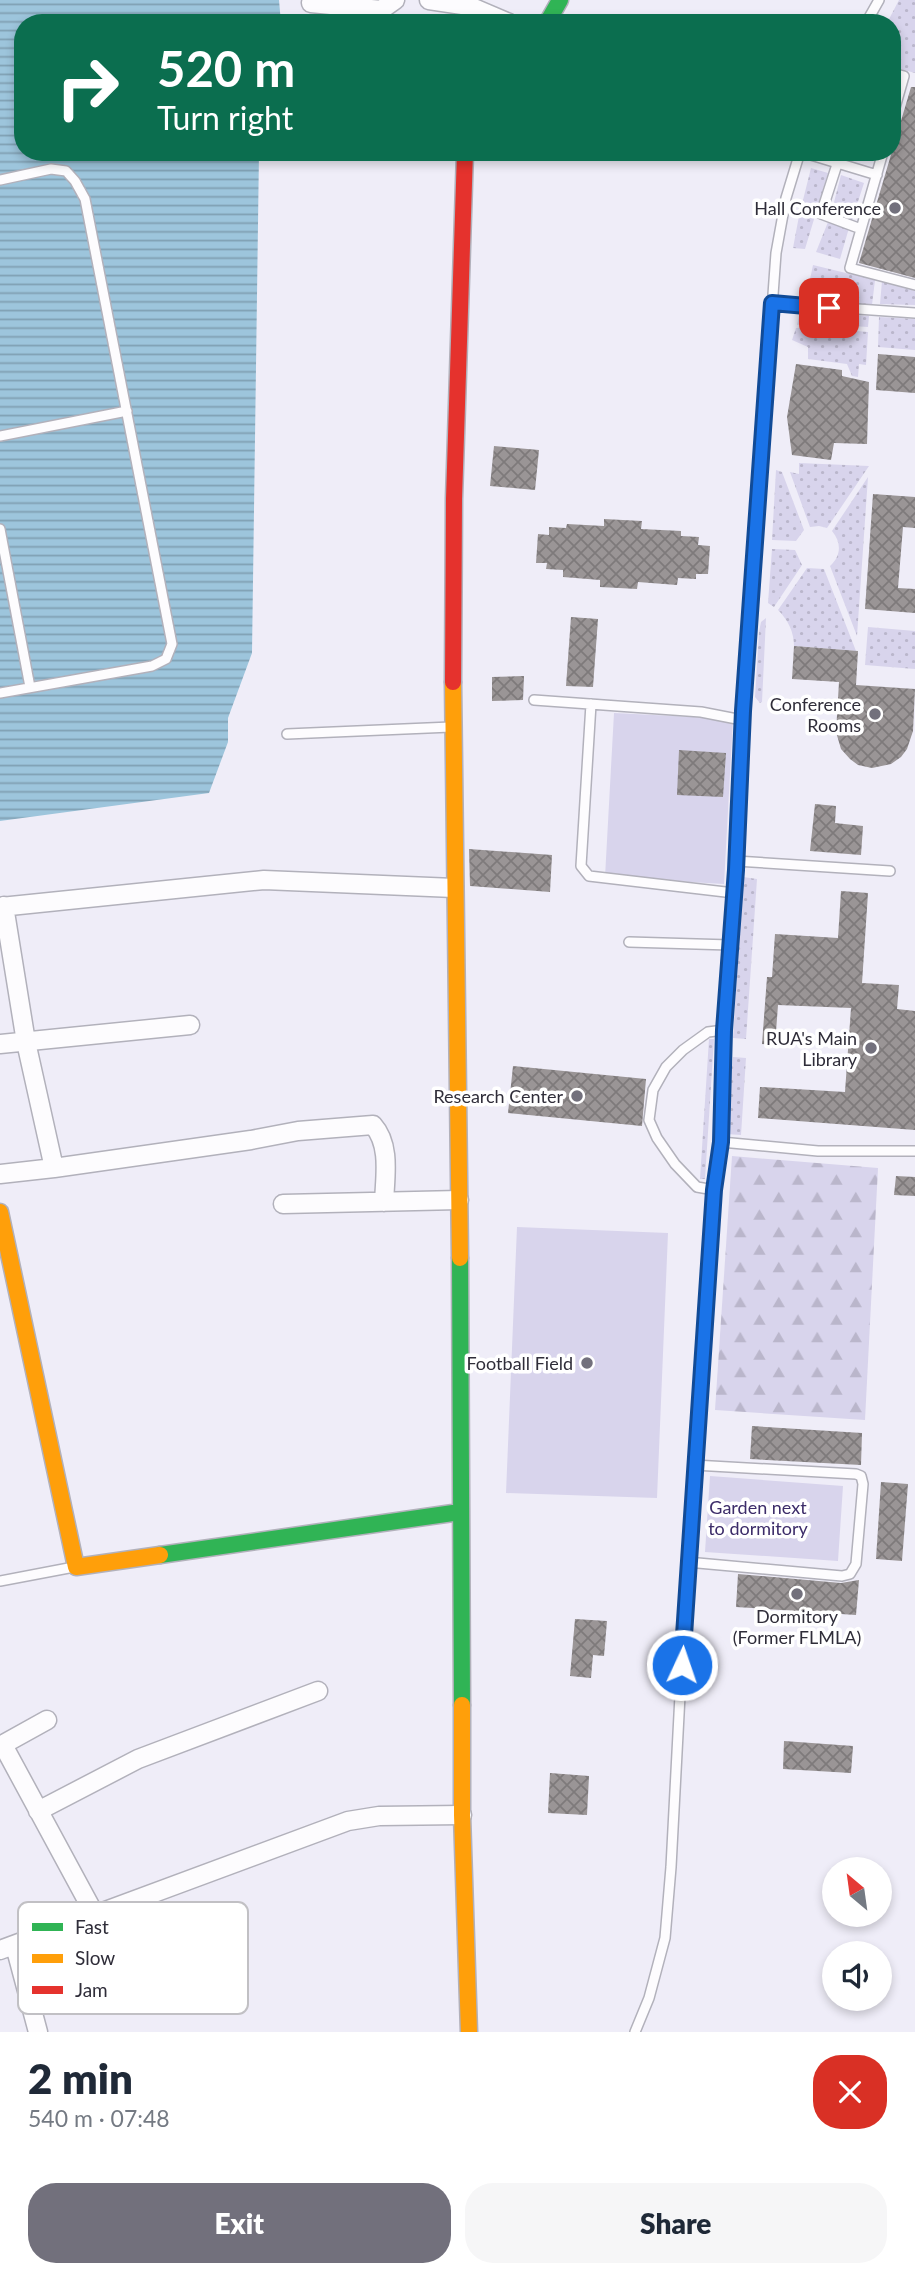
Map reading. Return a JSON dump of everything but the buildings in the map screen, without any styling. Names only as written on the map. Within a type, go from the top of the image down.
[{"type":"street","points":[[311,3],[381,10],[395,0]]},
{"type":"street","points":[[429,0],[469,6],[488,14]]},
{"type":"street","points":[[464,161],[454,499],[453,727],[462,1815],[469,2032]]},
{"type":"street","points":[[54,1168],[26,1042],[2,907],[264,880],[454,888]]},
{"type":"street","points":[[0,1044],[190,1025]]},
{"type":"street","points":[[0,1174],[251,1140],[298,1131],[373,1125],[381,1134],[385,1156],[384,1202]]},
{"type":"street","points":[[283,1204],[459,1200]]},
{"type":"street","points":[[0,1212],[76,1567],[460,1512]]},
{"type":"street","points":[[0,1303],[19,1301]]},
{"type":"street","points":[[38,1811],[138,1759],[318,1691]]},
{"type":"street","points":[[47,1720],[1,1745],[87,1902]]},
{"type":"street","points":[[131,1902],[348,1821],[379,1816],[462,1815]]},
{"type":"street","points":[[7,1948],[18,1978]]},
{"type":"street","points":[[31,2014],[38,2032]]},
{"type":"lane","points":[[635,2032],[649,1998],[665,1938],[687,1562],[714,1190],[721,1142],[724,1030],[736,861],[742,720],[772,303],[776,253],[786,198],[798,161]]},
{"type":"lane","points":[[830,161],[877,175]]},
{"type":"lane","points":[[881,161],[850,268],[915,285]]},
{"type":"lane","points":[[837,163],[821,214],[861,229]]},
{"type":"lane","points":[[0,180],[51,169],[66,171],[85,199],[173,645],[166,659],[152,666],[0,693]]},
{"type":"lane","points":[[772,303],[915,313]]},
{"type":"lane","points":[[0,436],[127,411]]},
{"type":"lane","points":[[0,528],[30,687]]},
{"type":"lane","points":[[534,700],[701,712],[742,720]]},
{"type":"lane","points":[[591,704],[581,866],[584,872],[589,876],[734,892]]},
{"type":"lane","points":[[287,734],[453,727]]},
{"type":"lane","points":[[736,861],[890,871]]},
{"type":"lane","points":[[629,942],[730,945]]},
{"type":"lane","points":[[714,1190],[697,1187],[675,1164],[657,1138],[649,1120],[653,1090],[666,1067],[708,1031],[724,1030]]},
{"type":"lane","points":[[721,1142],[818,1151],[915,1151]]},
{"type":"lane","points":[[687,1562],[842,1576],[850,1574],[856,1563],[863,1484],[862,1476],[856,1474],[694,1465]]},
{"type":"lane","points":[[0,1581],[76,1567]]},
{"type":"green space","points":[[899,0],[915,0],[915,73],[901,69],[901,14],[892,14]]},
{"type":"green space","points":[[811,168],[828,173],[805,249],[793,248],[799,216]]},
{"type":"green space","points":[[841,175],[864,183],[852,220],[831,214]]},
{"type":"green space","points":[[828,222],[849,228],[840,259],[816,252]]},
{"type":"green space","points":[[813,265],[875,280],[872,305],[806,299]]},
{"type":"green space","points":[[882,281],[915,291],[915,305],[880,304]]},
{"type":"green space","points":[[800,312],[869,316],[868,327],[805,323],[797,325]]},
{"type":"green space","points":[[879,317],[915,319],[915,350],[878,347]]},
{"type":"green space","points":[[796,328],[868,332],[866,365],[859,364],[858,377],[852,376],[847,364],[808,359],[808,347],[792,340]]},
{"type":"green space","points":[[799,463],[869,466],[827,528],[810,527],[790,472],[799,474]]},
{"type":"green space","points":[[776,470],[782,472],[804,530],[796,541],[772,540]]},
{"type":"green space","points":[[868,477],[857,636],[830,566],[839,549],[832,531]]},
{"type":"green space","points":[[772,549],[795,550],[802,565],[774,607],[768,603]]},
{"type":"green space","points":[[807,568],[824,569],[856,651],[794,646],[790,626],[778,610]]},
{"type":"green space","points":[[766,618],[760,703],[755,697],[759,632],[761,622]]},
{"type":"green space","points":[[868,627],[915,631],[915,669],[865,665]]},
{"type":"green space","points":[[614,713],[733,719],[724,884],[605,877]]},
{"type":"green space","points":[[743,877],[757,879],[746,1039],[733,1038]]},
{"type":"green space","points":[[709,1039],[714,1039],[705,1179],[700,1179]]},
{"type":"green space","points":[[733,1057],[746,1058],[741,1135],[726,1134]]},
{"type":"green space","points":[[732,1156],[878,1168],[865,1420],[715,1410]]},
{"type":"green space","name":"Football Field","points":[[517,1227],[668,1233],[657,1498],[506,1493]]},
{"type":"green space","name":"Garden next to dormitory","points":[[710,1476],[843,1486],[838,1561],[705,1552]]},
{"type":"water","points":[[0,0],[279,0],[280,14],[14,14],[14,161],[259,161],[252,653],[228,718],[228,742],[209,793],[0,821]]},
{"type":"traffic: fast","points":[[552,14],[560,0]]},
{"type":"traffic: fast","points":[[460,1258],[462,1705]]},
{"type":"traffic: fast","points":[[160,1555],[460,1512]]},
{"type":"traffic: slow","points":[[453,682],[460,1258]]},
{"type":"traffic: slow","points":[[0,1212],[76,1567],[160,1555]]},
{"type":"traffic: slow","points":[[462,1705],[462,1815],[469,2032]]},
{"type":"traffic: jam","points":[[453,682],[454,499],[465,161]]},
{"type":"place","name":"Hall Conference","points":[[895,208]]},
{"type":"place","name":"Conference Rooms","points":[[875,714]]},
{"type":"place","name":"RUA's Main Library","points":[[871,1048]]},
{"type":"place","name":"Research Center","points":[[577,1096]]},
{"type":"place","name":"Football Field","points":[[587,1363]]},
{"type":"place","name":"Dormitory (Former FLMLA)","points":[[797,1594]]},
{"type":"route","points":[[682,1665],[714,1190],[721,1142],[724,1030],[736,870],[749,607],[772,303],[829,308]]}]
